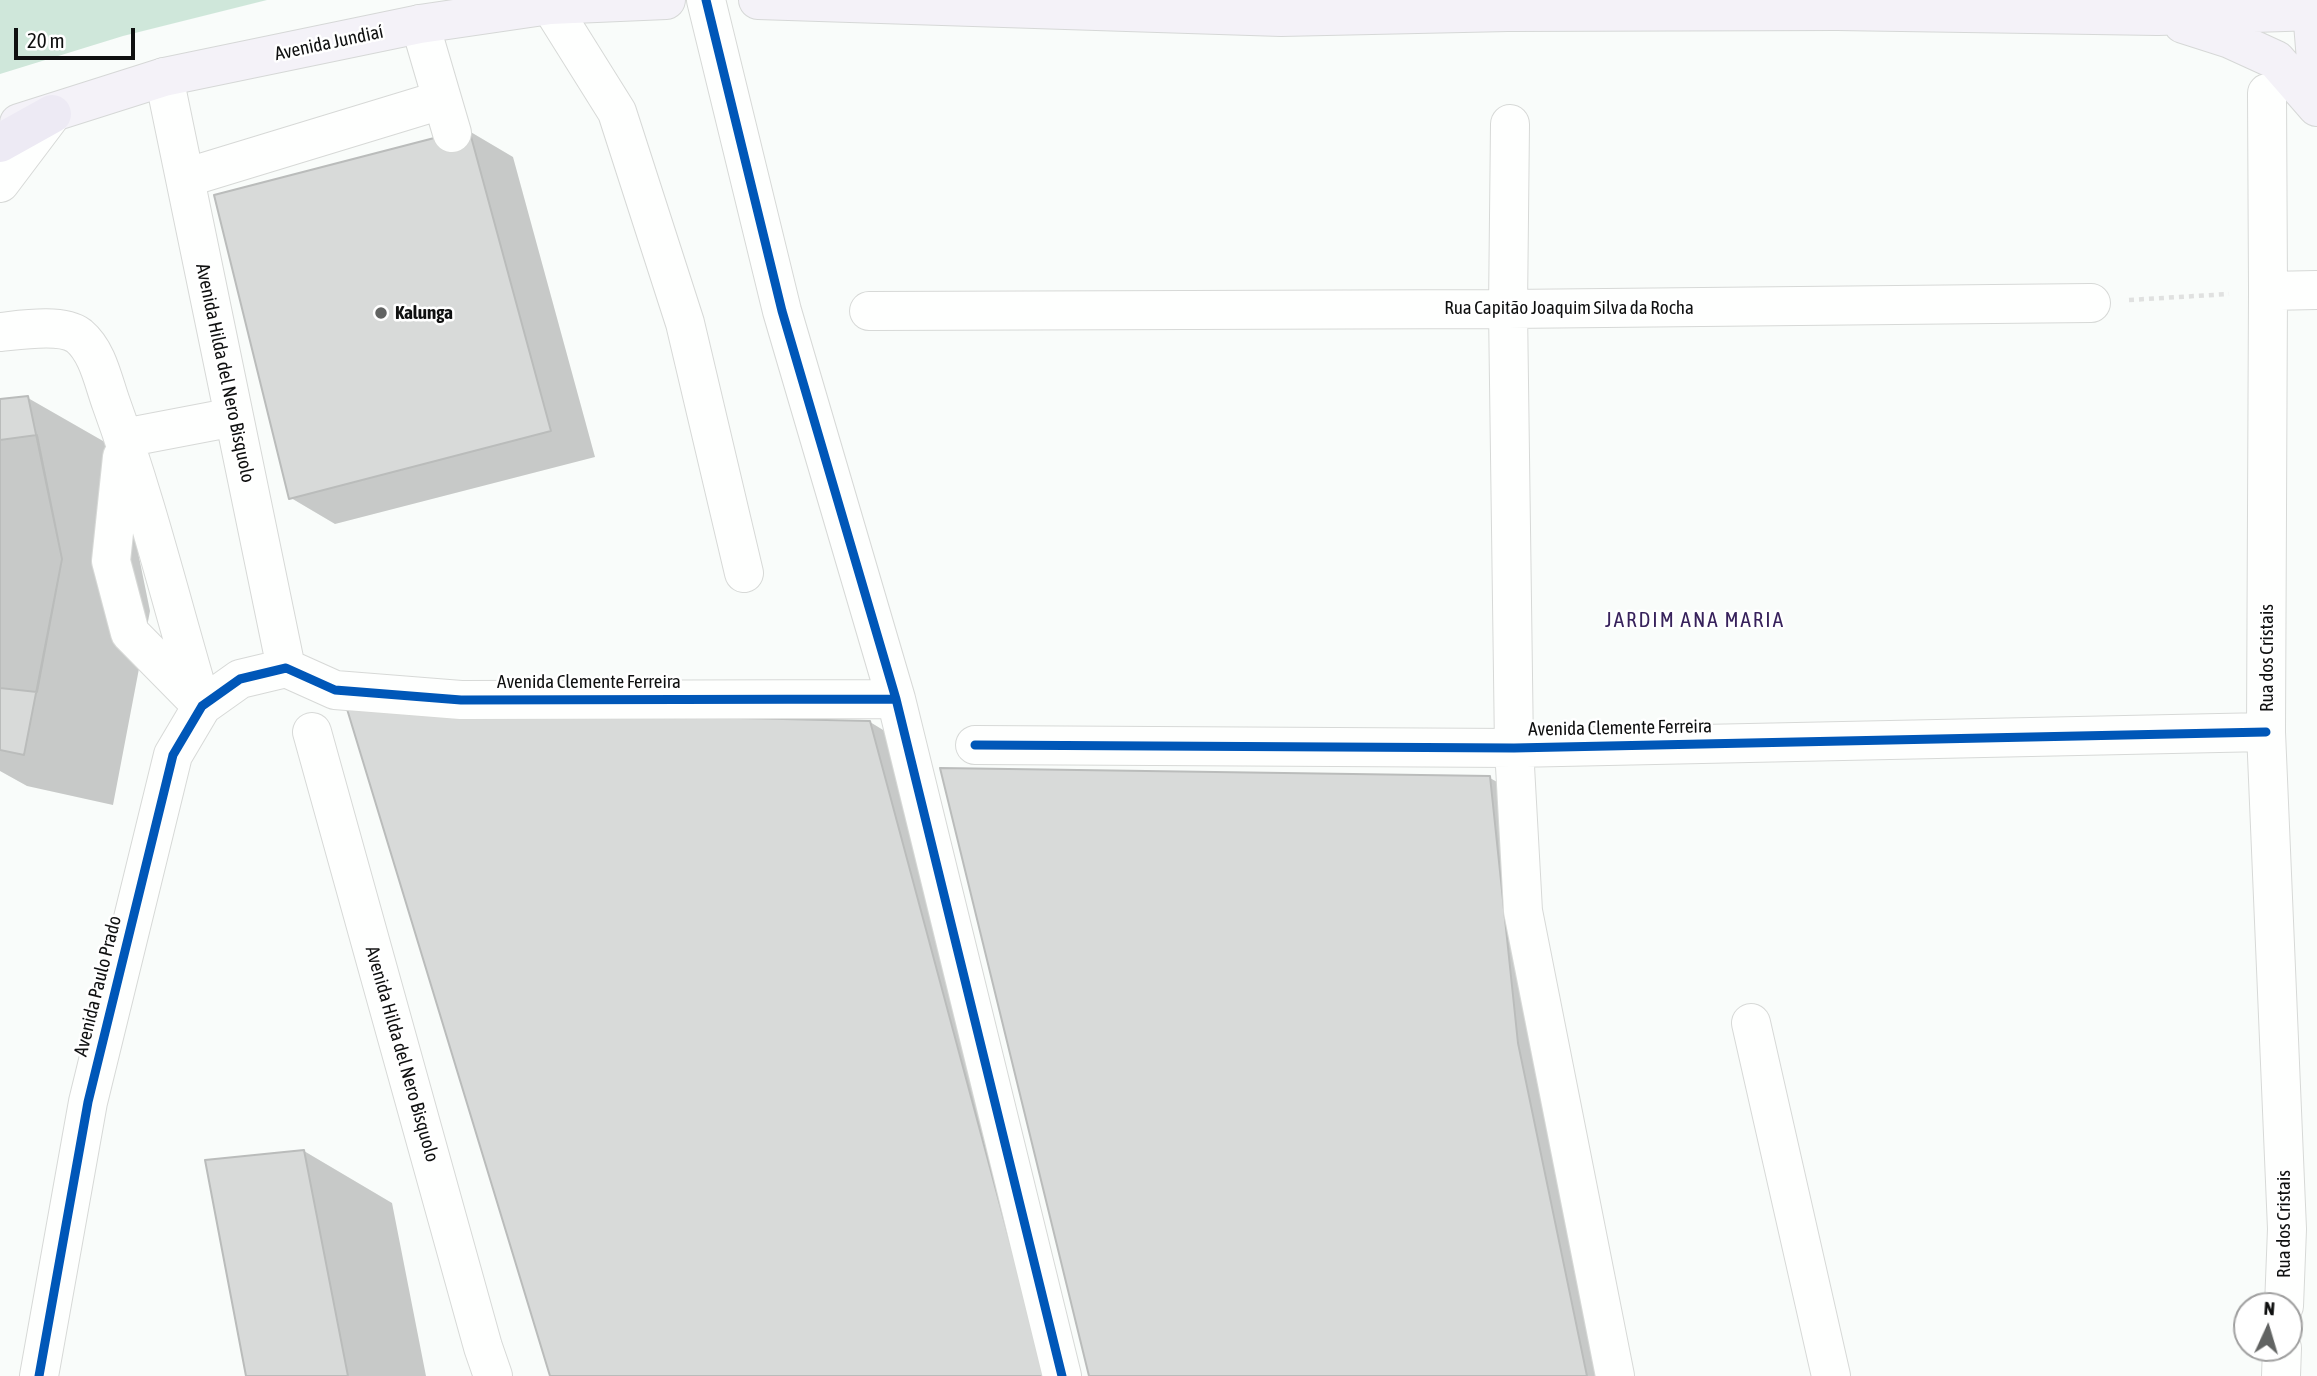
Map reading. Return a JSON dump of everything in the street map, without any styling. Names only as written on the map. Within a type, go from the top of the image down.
[{"type":"highway","points":[[0,144],[52,114]]},
{"type":"main road","name":"Avenida Jundiaí","points":[[0,129],[164,77],[420,24],[550,5],[666,0]]},
{"type":"main road","points":[[758,0],[1281,17],[1741,11],[2158,16],[2312,7],[2317,72]]},
{"type":"main road","points":[[1281,17],[1324,0]]},
{"type":"main road","points":[[2158,16],[2230,40],[2276,60],[2317,107]]},
{"type":"street","points":[[706,0],[782,311],[896,699],[1062,1376]]},
{"type":"street","points":[[550,5],[617,112],[685,323],[744,573]]},
{"type":"street","points":[[185,178],[446,117],[420,24]]},
{"type":"street","name":"Avenida Hilda del Nero Bisquolo","points":[[164,77],[286,668]]},
{"type":"street","name":"Rua dos Cristais","points":[[2267,93],[2266,732],[2287,1229],[2285,1292]]},
{"type":"street","points":[[0,184],[52,114]]},
{"type":"street","points":[[1510,124],[1508,309],[1514,748],[1523,911],[1615,1376]]},
{"type":"street","points":[[2268,291],[2317,290]]},
{"type":"street","name":"Rua Capitão Joaquim Silva da Rocha","points":[[869,312],[2091,303]]},
{"type":"street","points":[[0,332],[42,328],[59,330],[78,335],[94,355],[124,438],[202,706]]},
{"type":"street","points":[[124,438],[234,416]]},
{"type":"street","name":"Avenida Clemente Ferreira","points":[[286,668],[335,690],[461,700],[896,699]]},
{"type":"street","name":"Avenida Paulo Prado","points":[[39,1376],[92,1088],[173,755],[202,706],[240,679],[286,668]]},
{"type":"street","name":"Avenida Hilda del Nero Bisquolo","points":[[312,732],[483,1347],[494,1376]]},
{"type":"street","name":"Avenida Clemente Ferreira","points":[[975,745],[1514,748],[2266,732]]},
{"type":"street","points":[[1751,1023],[1831,1376]]},
{"type":"path","points":[[2091,303],[2268,291]]},
{"type":"green space","points":[[0,0],[267,0],[123,36],[0,74]]},
{"type":"building","name":"Kalunga","points":[[469,129],[551,431],[289,499],[214,195]]},
{"type":"building","points":[[28,396],[62,559],[24,755],[0,750],[0,399]]},
{"type":"building","points":[[37,435],[62,559],[37,692],[0,688],[0,440]]},
{"type":"building","points":[[347,709],[870,721],[1046,1376],[550,1376]]},
{"type":"building","points":[[940,768],[1490,776],[1518,1043],[1587,1376],[1089,1376]]},
{"type":"building","points":[[304,1150],[348,1376],[246,1376],[205,1160]]},
{"type":"cycle path","points":[[706,0],[782,311],[896,699],[1062,1376]]},
{"type":"cycle path","points":[[39,1376],[88,1102],[173,755],[202,706],[240,679],[286,668],[335,690],[461,700],[896,699]]},
{"type":"cycle path","points":[[975,745],[1514,748],[2266,732]]},
{"type":"place","name":"Kalunga","points":[[381,313]]},
{"type":"district","name":"JARDIM ANA MARIA","points":[[1695,620]]}]
